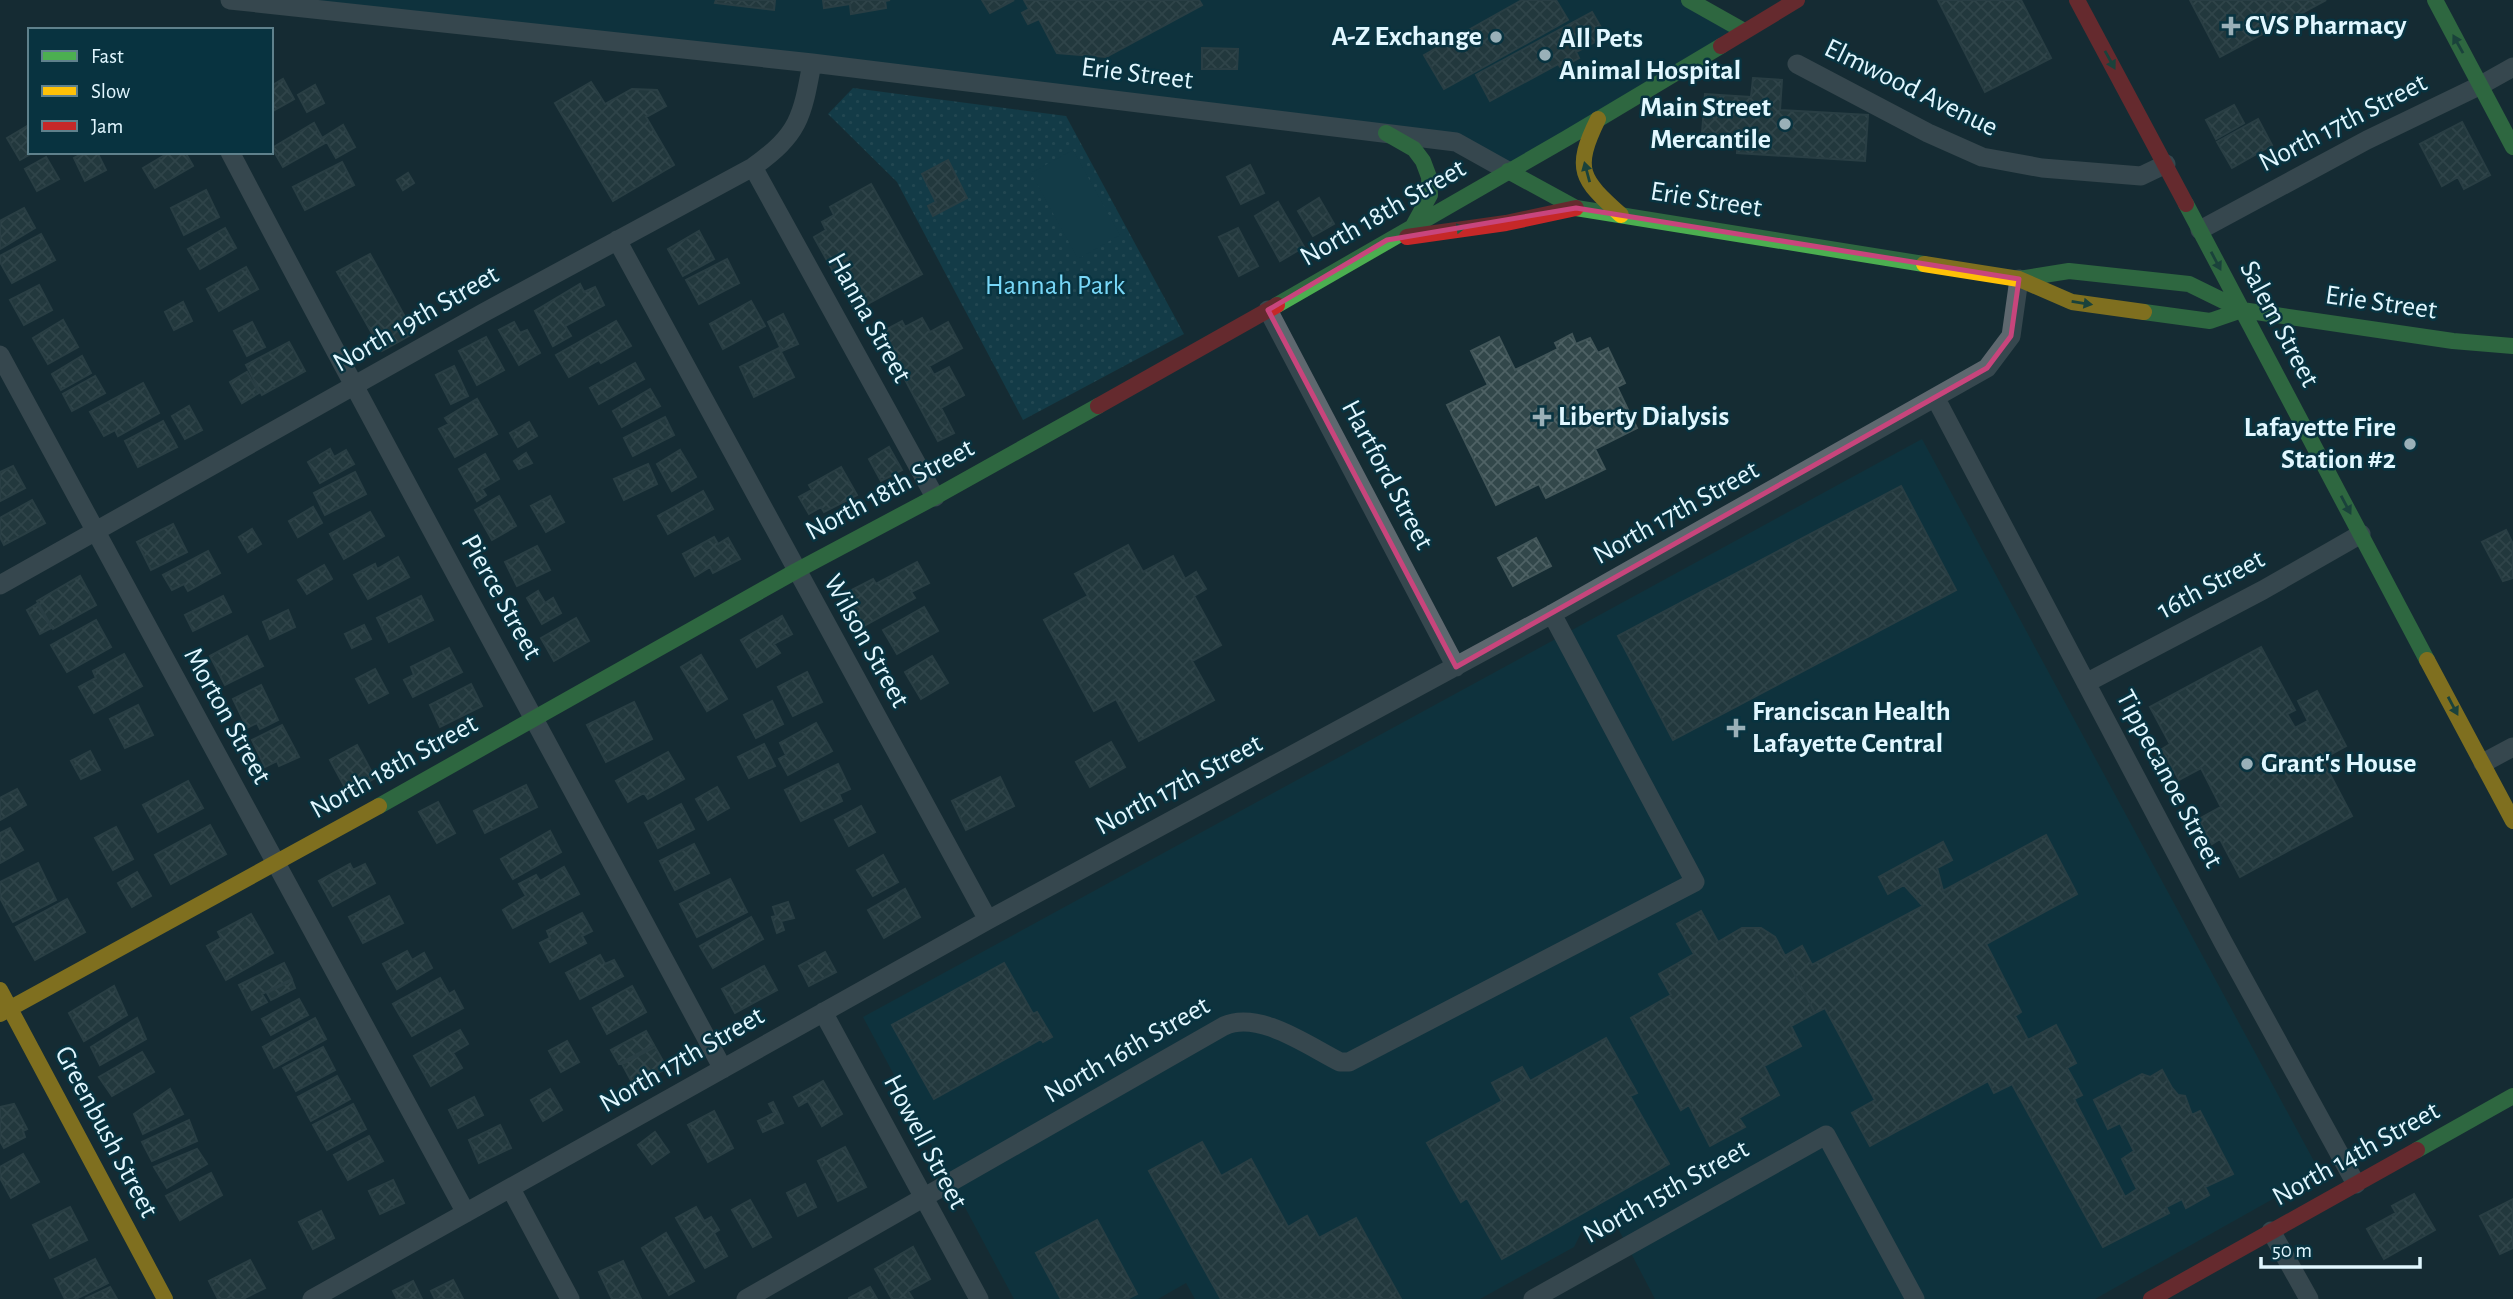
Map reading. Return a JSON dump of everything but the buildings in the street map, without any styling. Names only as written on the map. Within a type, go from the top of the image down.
[{"type":"main road","points":[[1689,0],[1744,30]]},
{"type":"main road","name":"North 18th Street","points":[[5,1012],[276,864],[796,571],[935,497],[1268,310],[1797,0]]},
{"type":"main road","name":"Salem Street","points":[[2077,0],[2513,821]]},
{"type":"main road","points":[[2435,0],[2513,147]]},
{"type":"main road","points":[[1598,119],[1583,155],[1586,176],[1593,189],[1621,215]]},
{"type":"main road","points":[[1386,133],[1414,149],[1423,161],[1429,177],[1430,195],[1413,226]]},
{"type":"main road","name":"Erie Street","points":[[1508,171],[1576,208],[2019,279],[2072,302],[2210,321],[2242,310]]},
{"type":"main road","points":[[1387,240],[1506,222],[1576,208]]},
{"type":"main road","name":"Erie Street","points":[[2019,279],[2069,271],[2189,284],[2242,310],[2453,341],[2513,346]]},
{"type":"main road","name":"Greenbush Street","points":[[0,990],[5,1012],[165,1299]]},
{"type":"main road","name":"North 14th Street","points":[[2151,1299],[2513,1096]]},
{"type":"street","name":"Erie Street","points":[[230,0],[812,63],[1457,142],[1508,171]]},
{"type":"street","name":"North 19th Street","points":[[0,585],[617,240],[753,167],[778,149],[797,126],[812,63]]},
{"type":"street","name":"Elmwood Avenue","points":[[1797,64],[1921,130],[1982,157],[2042,167],[2141,176],[2166,164]]},
{"type":"street","name":"North 17th Street","points":[[2200,230],[2367,140],[2513,67]]},
{"type":"street","name":"Pierce Street","points":[[231,154],[353,387],[536,718],[723,1069]]},
{"type":"street","name":"Hanna Street","points":[[753,167],[935,497]]},
{"type":"street","name":"Wilson Street","points":[[617,240],[988,920]]},
{"type":"street","name":"North 17th Street","points":[[312,1299],[988,920],[1456,667],[1936,399],[1987,368],[2011,336],[2019,279]]},
{"type":"street","name":"Hartford Street","points":[[1268,310],[1456,667]]},
{"type":"street","name":"Morton Street","points":[[0,355],[466,1213]]},
{"type":"street","name":"Tippecanoe Street","points":[[1936,399],[2356,1184]]},
{"type":"street","name":"16th Street","points":[[2086,683],[2263,590],[2361,534]]},
{"type":"street","name":"North 16th Street","points":[[746,1299],[1234,1021],[1254,1021],[1340,1062],[1349,1062],[1695,882],[1552,614]]},
{"type":"street","points":[[2483,763],[2513,747]]},
{"type":"street","name":"Howell Street","points":[[823,1012],[979,1299]]},
{"type":"street","name":"North 15th Street","points":[[1533,1299],[1826,1135],[1915,1299]]},
{"type":"street","points":[[510,1189],[570,1299]]},
{"type":"street","points":[[2271,1231],[2309,1299]]},
{"type":"highlighted area","points":[[1576,208],[2019,279],[2011,336],[1987,368],[1456,667],[1268,310],[1387,240]]},
{"type":"shaded area","points":[[230,0],[1689,0],[1744,31],[1508,171],[1456,142]]},
{"type":"shaded area","name":"Franciscan Health Lafayette Central","points":[[1922,439],[2315,1163],[2310,1178],[2095,1299],[1655,1299],[1611,1215],[1582,1231],[1574,1247],[1480,1299],[1195,1299],[1186,1283],[1158,1299],[1014,1299],[863,1017]]},
{"type":"green space","name":"Hannah Park","points":[[853,88],[1066,116],[1184,334],[1023,420],[897,182],[828,114]]},
{"type":"green space","points":[[1073,150],[1120,235],[1078,259],[1031,173]]},
{"type":"traffic: fast","points":[[1689,0],[1744,31]]},
{"type":"traffic: fast","points":[[2435,0],[2513,147]]},
{"type":"traffic: fast","points":[[1277,305],[1721,46]]},
{"type":"traffic: fast","points":[[1386,133],[1414,149],[1423,161],[1429,177],[1430,195],[1413,226]]},
{"type":"traffic: fast","points":[[1508,171],[1576,208],[1924,264]]},
{"type":"traffic: fast","points":[[2186,204],[2427,660]]},
{"type":"traffic: fast","points":[[2019,279],[2069,271],[2189,284],[2242,310],[2453,341],[2513,346]]},
{"type":"traffic: fast","points":[[2144,312],[2210,321],[2242,310]]},
{"type":"traffic: fast","points":[[379,806],[796,571],[1098,406]]},
{"type":"traffic: fast","points":[[2417,1150],[2513,1096]]},
{"type":"traffic: slow","points":[[1598,119],[1585,150],[1585,173],[1597,192],[1621,215]]},
{"type":"traffic: slow","points":[[1924,264],[2019,279],[2072,302],[2144,312]]},
{"type":"traffic: slow","points":[[2427,660],[2513,821]]},
{"type":"traffic: slow","points":[[0,1014],[379,806]]},
{"type":"traffic: slow","points":[[0,990],[165,1299]]},
{"type":"traffic: jam","points":[[1721,46],[1797,0]]},
{"type":"traffic: jam","points":[[2077,0],[2186,204]]},
{"type":"traffic: jam","points":[[1407,237],[1506,223],[1576,208]]},
{"type":"traffic: jam","points":[[1098,406],[1277,305]]},
{"type":"traffic: jam","points":[[2151,1299],[2417,1150]]},
{"type":"place","name":"CVS Pharmacy","points":[[2231,26]]},
{"type":"place","name":"A-Z Exchange","points":[[1496,37]]},
{"type":"place","name":"All Pets Animal Hospital","points":[[1545,55]]},
{"type":"place","name":"Main Street Mercantile","points":[[1785,124]]},
{"type":"place","name":"Liberty Dialysis","points":[[1542,417]]},
{"type":"place","name":"Lafayette Fire Station #2","points":[[2410,444]]},
{"type":"place","name":"Franciscan Health Lafayette Central","points":[[1736,728]]},
{"type":"place","name":"Grant's House","points":[[2247,764]]}]
